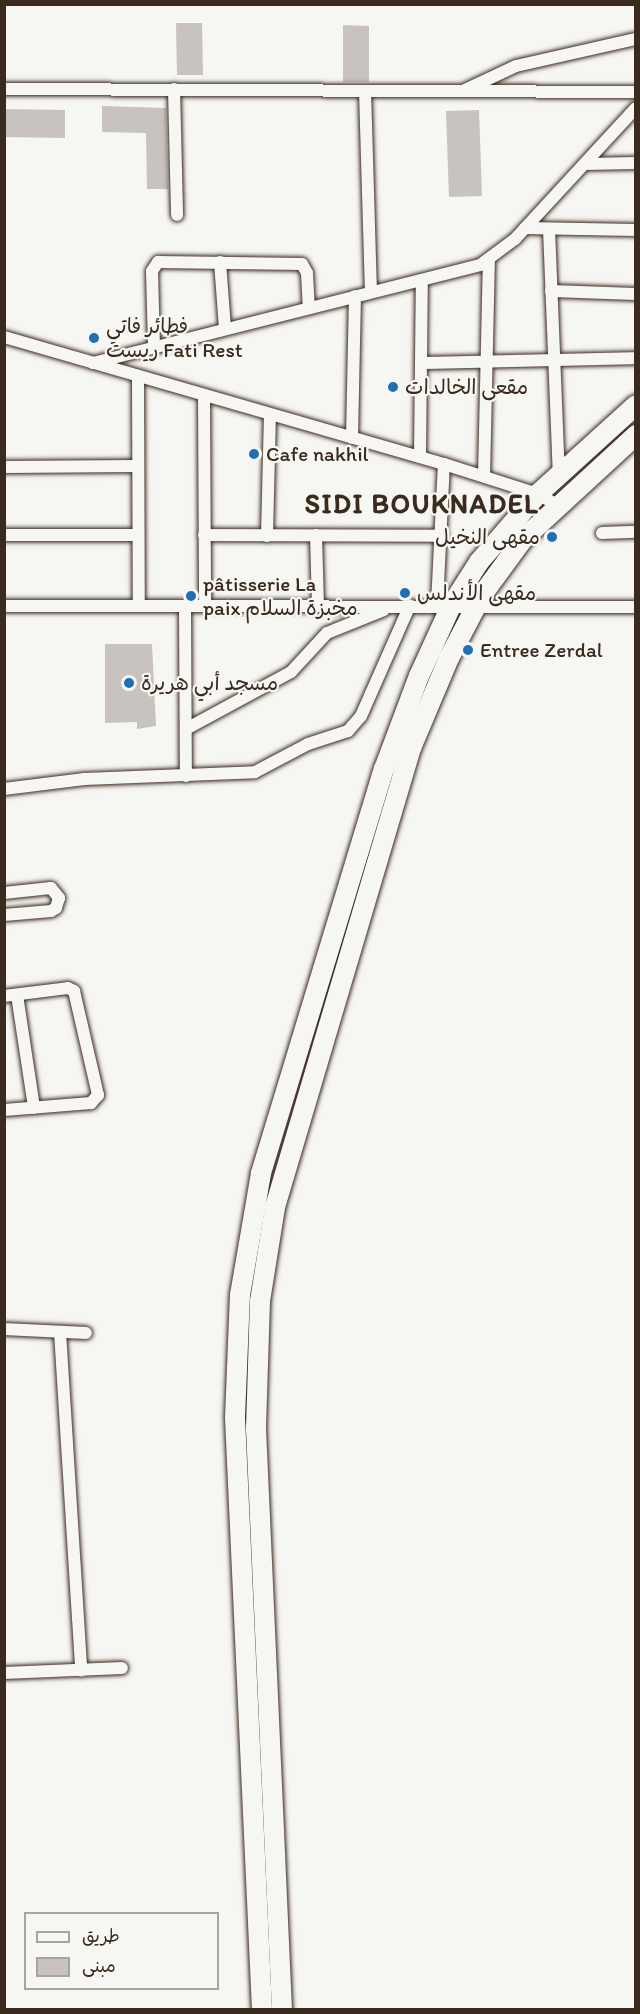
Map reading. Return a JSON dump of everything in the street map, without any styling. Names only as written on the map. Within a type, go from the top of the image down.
[{"type":"highway","points":[[262,2010],[235,1418],[236,1346],[245,1250],[261,1173],[353,860],[401,718],[444,606],[538,494],[636,405]]},
{"type":"highway","points":[[282,2010],[257,1491],[257,1359],[263,1269],[284,1169],[411,748],[474,608],[523,538],[635,435]]},
{"type":"street","points":[[463,91],[516,66],[636,39]]},
{"type":"street","points":[[4,89],[636,92]]},
{"type":"street","points":[[174,89],[177,215]]},
{"type":"street","points":[[365,91],[371,292]]},
{"type":"street","points":[[93,363],[422,280],[489,260],[525,228],[636,108]]},
{"type":"street","points":[[585,164],[636,163]]},
{"type":"street","points":[[525,228],[636,230]]},
{"type":"street","points":[[549,229],[552,361],[559,476]]},
{"type":"street","points":[[484,476],[489,260]]},
{"type":"street","points":[[220,262],[225,329]]},
{"type":"street","points":[[154,347],[154,264],[220,262],[302,264],[307,273],[309,308]]},
{"type":"street","points":[[420,457],[422,280]]},
{"type":"street","points":[[550,291],[636,294]]},
{"type":"street","points":[[352,438],[355,296]]},
{"type":"street","points":[[4,337],[484,476],[538,494],[557,505]]},
{"type":"street","points":[[421,363],[636,358]]},
{"type":"street","points":[[138,376],[139,606]]},
{"type":"street","points":[[204,396],[205,606]]},
{"type":"street","points":[[267,536],[270,415]]},
{"type":"street","points":[[444,464],[442,536],[444,606]]},
{"type":"street","points":[[4,467],[137,466]]},
{"type":"street","points":[[602,533],[636,532]]},
{"type":"street","points":[[4,535],[138,535]]},
{"type":"street","points":[[204,535],[442,536]]},
{"type":"street","points":[[316,535],[318,605]]},
{"type":"street","points":[[4,789],[84,779],[255,772],[308,744],[348,732],[361,716],[410,605]]},
{"type":"street","points":[[4,606],[636,607]]},
{"type":"street","points":[[185,606],[186,776]]},
{"type":"street","points":[[186,729],[291,672],[327,633],[388,608]]},
{"type":"street","points":[[4,893],[51,888],[59,902],[51,911],[4,915]]},
{"type":"street","points":[[4,1110],[34,1108],[91,1103],[98,1095],[74,991],[68,988],[11,996],[34,1108]]},
{"type":"street","points":[[4,1329],[86,1333]]},
{"type":"street","points":[[60,1332],[81,1670]]},
{"type":"street","points":[[4,1673],[122,1668]]},
{"type":"building","points":[[176,23],[202,23],[203,75],[177,75]]},
{"type":"building","points":[[343,25],[369,26],[369,82],[343,82]]},
{"type":"building","points":[[102,106],[166,108],[168,189],[147,189],[146,133],[102,132]]},
{"type":"building","points":[[4,109],[65,110],[65,138],[4,137]]},
{"type":"building","points":[[479,110],[482,196],[449,197],[446,111]]},
{"type":"building","name":"مسجد أبي هريرة","points":[[105,644],[152,644],[156,726],[137,729],[137,722],[105,723]]},
{"type":"place","name":"فطائر فاتي ريست Fati Rest","points":[[94,338]]},
{"type":"place","name":"مقعى الخالدات","points":[[393,387]]},
{"type":"place","name":"Cafe nakhil","points":[[254,454]]},
{"type":"place","name":"مقهى النخيل","points":[[552,537]]},
{"type":"place","name":"مقهى الأندلس","points":[[405,593]]},
{"type":"place","name":"pâtisserie La paix مخبزة السلام","points":[[191,596]]},
{"type":"place","name":"Entree Zerdal","points":[[468,650]]},
{"type":"place","name":"مسجد أبي هريرة","points":[[129,683]]},
{"type":"district","name":"SIDI BOUKNADEL","points":[[422,504]]}]
